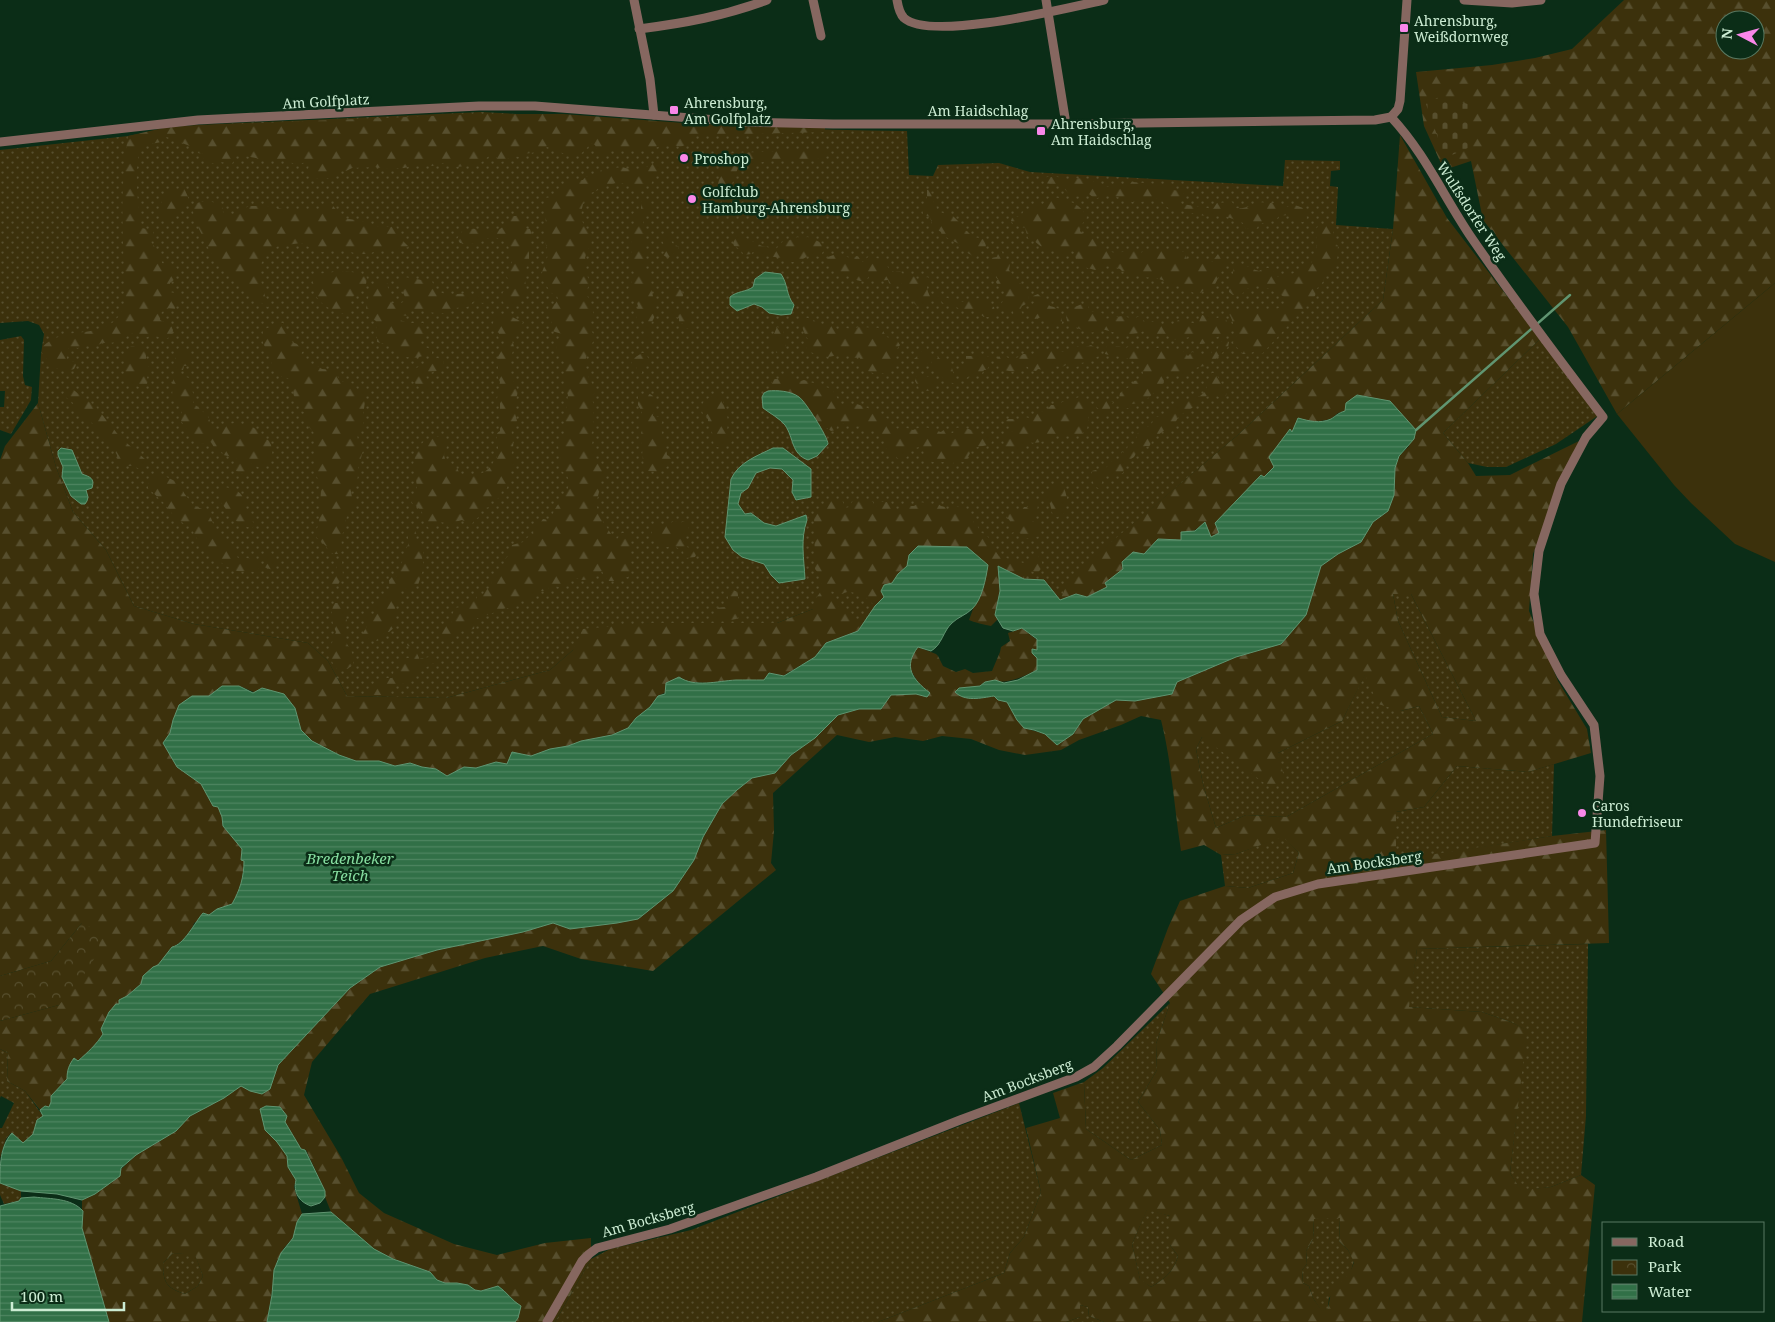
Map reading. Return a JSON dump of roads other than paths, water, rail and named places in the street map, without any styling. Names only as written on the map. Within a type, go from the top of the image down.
[{"type":"street","points":[[634,0],[650,79],[654,115]]},
{"type":"street","points":[[639,29],[689,23],[740,10],[767,0]]},
{"type":"street","points":[[812,0],[821,36]]},
{"type":"street","points":[[897,0],[899,11],[909,21],[951,26],[999,22],[1104,0]]},
{"type":"street","points":[[1046,0],[1066,124]]},
{"type":"street","points":[[1391,118],[1398,109],[1400,101],[1407,0]]},
{"type":"street","points":[[1464,0],[1512,3],[1541,0]]},
{"type":"street","name":"Am Golfplatz","points":[[0,142],[198,120],[479,106],[535,106],[654,115]]},
{"type":"street","name":"Am Haidschlag","points":[[654,115],[763,123],[1066,124],[1375,120],[1391,118]]},
{"type":"street","name":"Wulfsdorfer Weg","points":[[1391,118],[1408,135],[1470,235],[1603,417],[1586,437],[1561,484],[1539,551],[1534,594],[1540,634],[1561,675],[1594,725],[1600,776],[1595,843]]},
{"type":"street","name":"Am Bocksberg","points":[[547,1322],[582,1261],[597,1248],[670,1229],[807,1181],[960,1120],[1076,1077],[1094,1067],[1241,920],[1275,897],[1318,884],[1595,843]]},
{"type":"water","points":[[765,272],[781,274],[794,305],[791,314],[769,313],[762,307],[754,304],[737,311],[730,305],[730,297],[753,287],[755,279]]},
{"type":"water","points":[[768,391],[792,393],[799,397],[806,405],[828,444],[817,456],[808,460],[798,454],[785,425],[763,408],[762,397]]},
{"type":"water","points":[[1357,395],[1390,401],[1416,430],[1414,439],[1399,456],[1395,468],[1394,495],[1388,511],[1373,522],[1361,542],[1338,554],[1321,566],[1306,615],[1281,644],[1236,657],[1177,682],[1172,694],[1135,701],[1116,700],[1083,719],[1073,734],[1057,745],[1045,734],[1024,728],[1007,702],[998,700],[994,696],[968,698],[955,692],[959,688],[980,686],[985,682],[995,680],[1004,683],[1018,680],[1037,670],[1037,658],[1032,653],[1032,649],[1037,650],[1037,639],[1022,628],[1013,631],[1003,628],[995,615],[1000,591],[998,566],[1024,579],[1044,580],[1060,600],[1076,594],[1087,597],[1107,587],[1105,583],[1123,569],[1122,562],[1133,552],[1144,554],[1158,539],[1181,540],[1181,532],[1195,531],[1205,522],[1211,537],[1219,533],[1215,523],[1261,475],[1264,477],[1274,467],[1269,457],[1290,429],[1292,432],[1298,418],[1319,422],[1327,421],[1345,411],[1346,403]]},
{"type":"water","points":[[61,448],[72,450],[82,474],[92,480],[92,488],[86,490],[88,497],[85,504],[81,504],[71,496],[62,477],[63,467],[58,455],[58,451]]},
{"type":"water","points":[[773,448],[783,448],[811,469],[811,497],[796,500],[792,492],[793,480],[782,469],[770,468],[756,473],[748,488],[741,493],[738,504],[745,514],[751,513],[764,523],[776,526],[806,515],[807,520],[803,542],[805,579],[779,583],[764,564],[742,557],[733,550],[725,537],[731,479],[734,473],[744,464]]},
{"type":"water","name":"Bredenbeker Teich","points":[[918,546],[967,547],[988,565],[983,588],[978,600],[970,611],[952,623],[935,648],[931,651],[918,647],[913,654],[910,667],[914,678],[930,693],[927,697],[916,694],[891,695],[881,709],[859,709],[838,715],[815,738],[791,755],[775,773],[752,778],[722,804],[703,837],[694,860],[673,891],[638,919],[570,929],[553,923],[523,932],[437,950],[380,967],[350,988],[278,1065],[270,1089],[262,1094],[241,1086],[224,1098],[190,1116],[176,1131],[136,1155],[121,1168],[120,1176],[95,1194],[82,1200],[57,1194],[21,1191],[0,1183],[3,1150],[8,1138],[12,1133],[23,1143],[33,1134],[37,1120],[43,1116],[40,1110],[45,1106],[49,1107],[51,1096],[67,1079],[67,1073],[74,1058],[78,1061],[103,1034],[101,1029],[109,1012],[116,1004],[119,1004],[119,1000],[141,984],[143,976],[158,965],[172,947],[185,938],[203,913],[209,915],[217,909],[232,904],[239,888],[244,867],[244,861],[241,860],[242,849],[223,826],[218,807],[213,806],[201,784],[177,767],[163,743],[170,733],[179,705],[192,696],[209,696],[222,686],[239,686],[253,693],[262,688],[284,694],[295,708],[301,730],[312,741],[339,755],[356,761],[379,761],[395,766],[410,763],[436,769],[447,776],[464,767],[476,768],[496,762],[507,764],[512,752],[531,756],[550,749],[612,735],[628,728],[636,718],[650,707],[658,696],[665,694],[666,683],[679,677],[692,682],[706,683],[764,680],[769,673],[784,676],[815,657],[826,643],[858,631],[875,606],[884,597],[881,591],[884,585],[892,583],[907,566],[909,555]]},
{"type":"water","points":[[266,1106],[280,1107],[287,1116],[285,1122],[301,1149],[305,1150],[325,1191],[325,1197],[320,1203],[311,1206],[303,1202],[298,1196],[295,1189],[296,1180],[288,1167],[287,1156],[265,1130],[260,1109]]},
{"type":"water","points":[[34,1197],[67,1201],[83,1211],[82,1228],[109,1322],[0,1322],[0,1206],[19,1201],[21,1198]]},
{"type":"water","points":[[331,1212],[374,1249],[393,1259],[430,1272],[437,1280],[445,1283],[468,1285],[475,1290],[481,1291],[498,1286],[521,1306],[518,1318],[515,1322],[267,1322],[274,1270],[281,1253],[293,1238],[297,1222],[302,1214]]},
{"type":"waterway","points":[[1416,430],[1570,295]]},
{"type":"place","name":"Ahrensburg, Weißdornweg","points":[[1404,28]]},
{"type":"place","name":"Ahrensburg, Am Golfplatz","points":[[674,110]]},
{"type":"place","name":"Ahrensburg, Am Haidschlag","points":[[1041,131]]},
{"type":"place","name":"Proshop","points":[[684,158]]},
{"type":"place","name":"Golfclub Hamburg-Ahrensburg","points":[[692,199]]},
{"type":"place","name":"Caros Hundefriseur","points":[[1582,813]]}]
